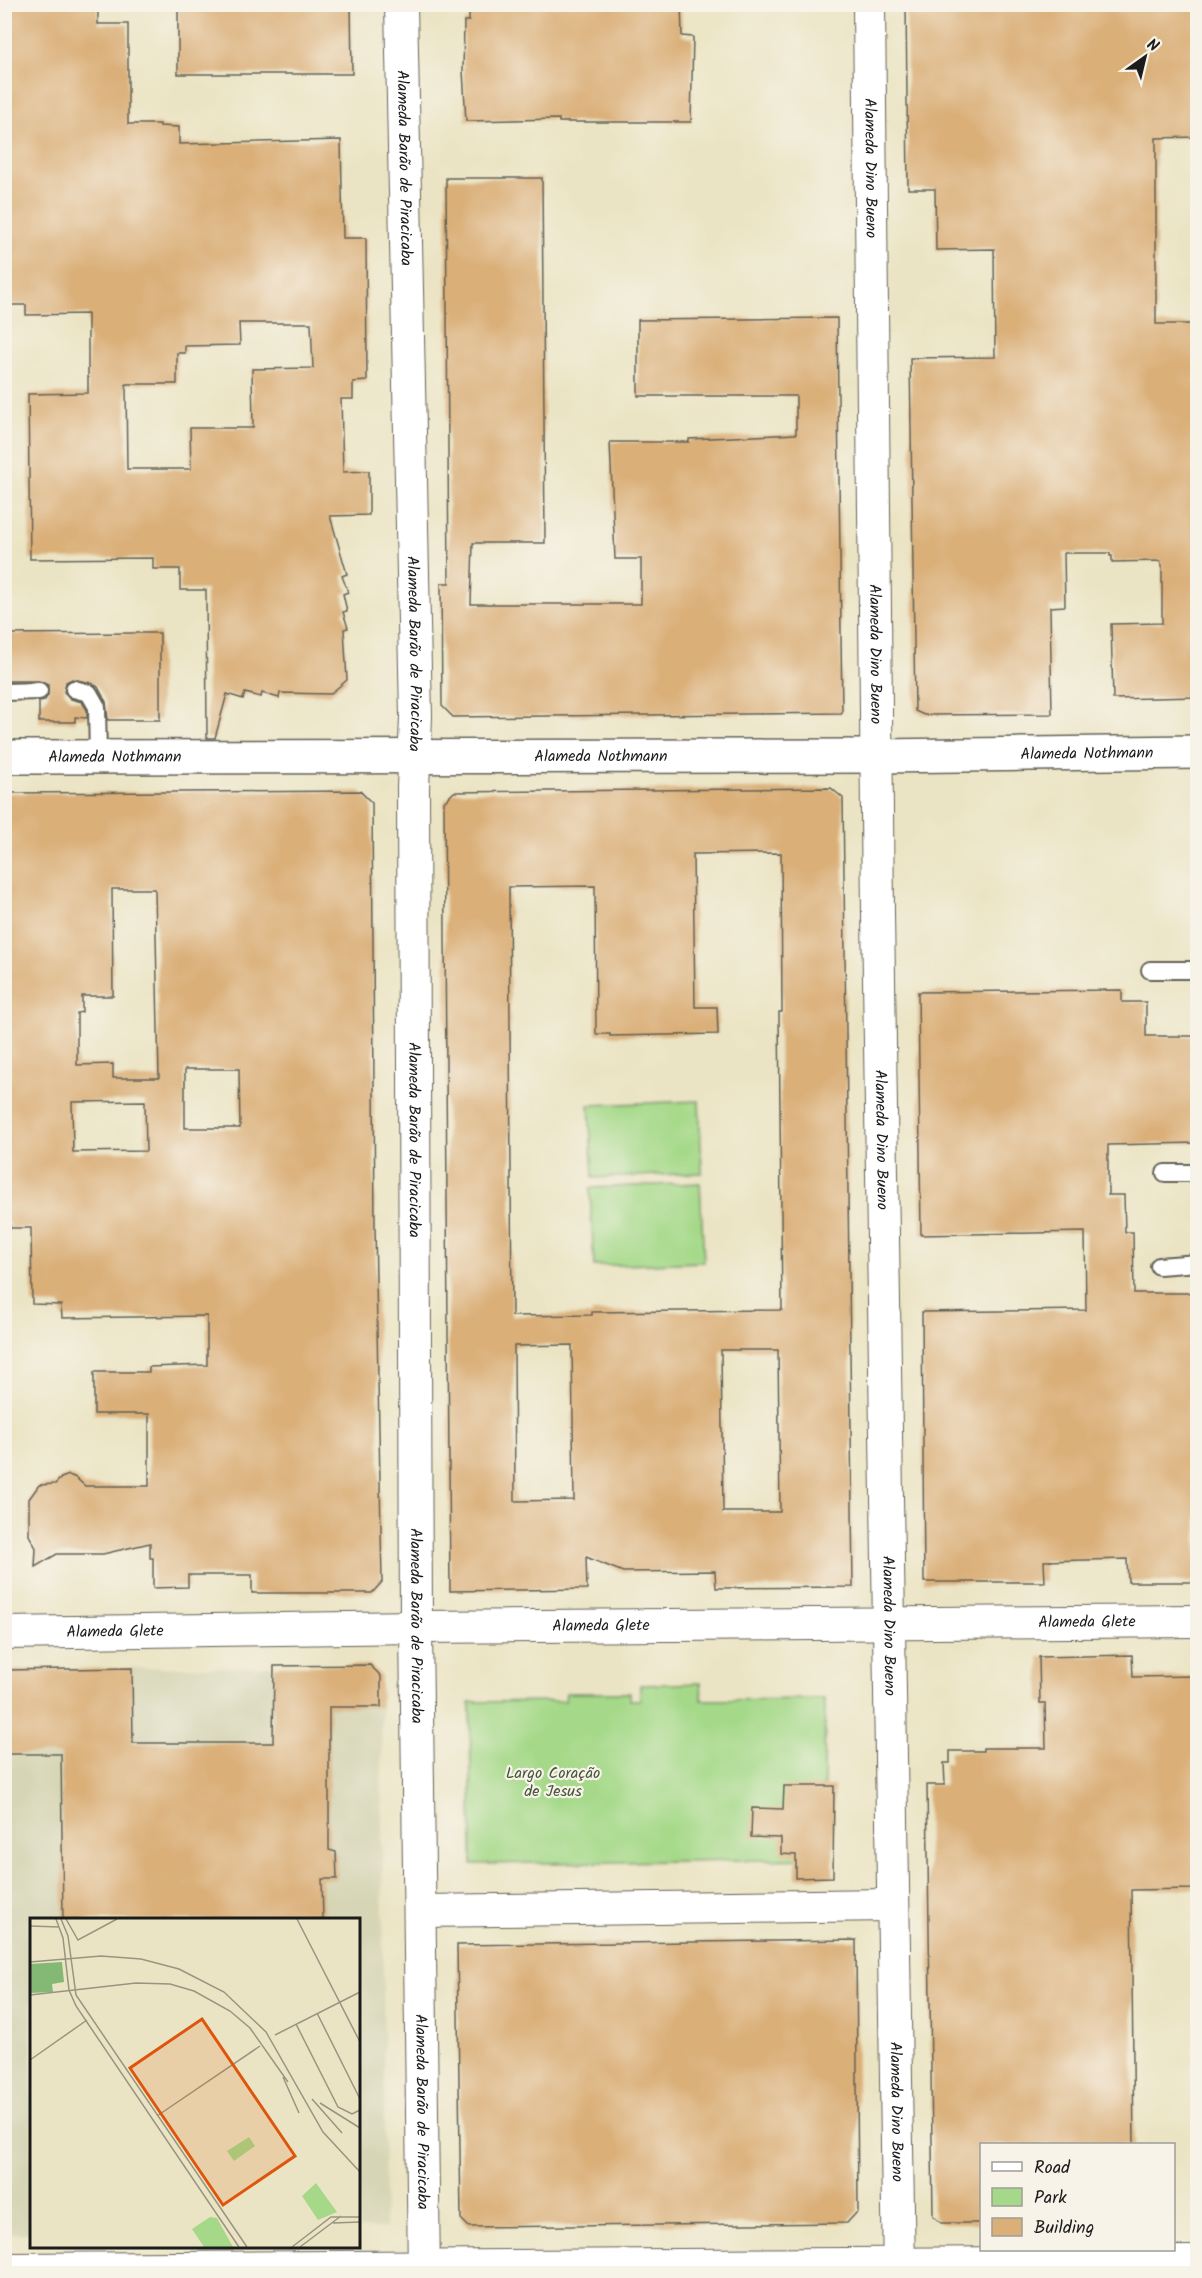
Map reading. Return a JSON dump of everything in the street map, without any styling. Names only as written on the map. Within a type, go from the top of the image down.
[{"type":"street","name":"Alameda Barão de Piracicaba","points":[[401,4],[416,717],[414,756],[416,1627],[424,2270]]},
{"type":"street","name":"Alameda Dino Bueno","points":[[869,4],[876,756],[899,2269]]},
{"type":"street","name":"Alameda Nothmann","points":[[4,757],[876,756],[1197,752]]},
{"type":"street","name":"Alameda Glete","points":[[4,1633],[416,1627],[1197,1621]]},
{"type":"street","points":[[420,1911],[892,1905]]},
{"type":"street","points":[[4,2269],[97,2271],[899,2269],[1197,2262]]},
{"type":"lane","points":[[74,689],[89,693],[98,707],[98,757]]},
{"type":"lane","points":[[4,692],[39,691]]},
{"type":"lane","points":[[1150,970],[1197,970]]},
{"type":"lane","points":[[1165,1173],[1197,1173]]},
{"type":"lane","points":[[1159,1266],[1197,1263]]},
{"type":"shaded area","points":[[370,1665],[381,1676],[385,2228],[360,2229],[360,1918],[30,1918],[30,2233],[5,2234],[4,1754],[133,1753],[132,1668]]},
{"type":"green space","points":[[699,1101],[702,1173],[593,1178],[589,1105]]},
{"type":"green space","points":[[700,1183],[704,1262],[594,1266],[590,1188]]},
{"type":"green space","name":"Largo Coração de Jesus","points":[[701,1683],[702,1700],[825,1699],[823,1859],[472,1864],[470,1702],[565,1701],[566,1693],[630,1693],[630,1700],[640,1700],[640,1685]]},
{"type":"building","points":[[4,4],[98,4],[98,24],[128,24],[128,124],[160,124],[160,126],[179,127],[179,144],[341,140],[343,238],[366,238],[367,381],[353,382],[353,399],[341,399],[343,472],[369,471],[369,515],[330,516],[347,574],[342,576],[348,592],[343,594],[347,611],[343,612],[348,628],[344,629],[347,680],[330,694],[280,693],[279,698],[262,693],[261,697],[245,693],[243,699],[227,694],[215,738],[207,738],[206,590],[180,590],[180,569],[153,569],[153,558],[30,559],[28,394],[88,393],[88,314],[26,315],[26,305],[6,305]],"holes":[[[239,323],[311,323],[313,368],[252,369],[253,428],[190,428],[191,469],[127,469],[126,384],[177,384],[177,353],[185,353],[185,346],[240,345]]]},
{"type":"building","points":[[178,4],[351,4],[352,74],[178,74]]},
{"type":"building","points":[[469,4],[681,4],[682,36],[693,37],[691,122],[559,122],[559,119],[466,121],[463,71],[464,21],[469,21]]},
{"type":"building","points":[[906,4],[1197,4],[1197,137],[1156,138],[1156,324],[1197,324],[1197,697],[1113,699],[1111,624],[1162,623],[1162,565],[1160,561],[1112,562],[1110,553],[1064,553],[1065,606],[1050,607],[1052,714],[924,715],[915,711],[910,358],[995,357],[994,249],[936,250],[935,189],[908,189]]},
{"type":"building","points":[[446,178],[542,178],[545,543],[473,543],[471,604],[641,604],[641,559],[615,559],[610,442],[689,442],[689,439],[796,434],[796,396],[638,396],[638,320],[837,318],[842,713],[453,717],[442,706],[441,583],[449,583]]},
{"type":"building","points":[[160,633],[160,720],[108,720],[106,702],[98,687],[92,683],[72,679],[66,682],[64,692],[71,699],[82,702],[87,710],[87,718],[75,717],[75,722],[39,722],[39,702],[45,700],[48,695],[48,685],[39,681],[4,681],[4,634]]},
{"type":"building","points":[[831,788],[843,798],[853,1587],[716,1588],[715,1571],[623,1572],[586,1557],[587,1589],[450,1591],[444,802],[454,792]],"holes":[[[781,853],[782,1012],[779,1012],[782,1310],[592,1312],[592,1315],[512,1316],[509,887],[595,886],[596,1034],[610,1034],[610,1036],[718,1034],[717,1007],[695,1007],[693,854]],[[572,1345],[574,1500],[515,1501],[514,1346]],[[721,1350],[778,1350],[780,1512],[723,1512]]]},
{"type":"building","points":[[360,791],[372,803],[375,1227],[382,1582],[372,1593],[252,1593],[252,1575],[188,1575],[188,1587],[153,1588],[153,1558],[150,1558],[150,1543],[103,1554],[57,1554],[35,1567],[36,1548],[29,1535],[29,1499],[39,1485],[55,1484],[61,1478],[69,1475],[85,1486],[149,1486],[149,1414],[94,1414],[94,1372],[149,1372],[149,1367],[207,1365],[207,1316],[62,1318],[61,1305],[32,1304],[31,1228],[10,1228],[10,1223],[4,1223],[4,793]],"holes":[[[112,889],[155,889],[159,1078],[113,1078],[113,1064],[77,1065],[77,1013],[82,1012],[82,996],[113,996]],[[185,1069],[239,1069],[240,1128],[185,1128]],[[145,1101],[146,1151],[73,1152],[72,1102]]]},
{"type":"building","points":[[1122,990],[1122,1002],[1146,1002],[1146,1036],[1197,1036],[1197,1143],[1108,1145],[1108,1195],[1124,1195],[1125,1232],[1133,1232],[1134,1293],[1197,1293],[1197,1582],[1128,1582],[1127,1559],[1044,1561],[1045,1582],[924,1582],[922,1312],[1086,1310],[1085,1232],[921,1235],[918,992]]},
{"type":"building","points":[[1132,1655],[1133,1677],[1197,1676],[1197,1889],[1131,1890],[1134,2143],[980,2143],[980,2223],[941,2223],[933,2216],[927,1785],[945,1785],[944,1763],[950,1763],[950,1751],[983,1751],[983,1748],[1046,1748],[1045,1703],[1040,1703],[1039,1657]]},
{"type":"building","points":[[370,1665],[381,1676],[381,1707],[329,1707],[329,1850],[336,1852],[337,1879],[322,1879],[323,1918],[63,1918],[61,1754],[4,1754],[4,1670],[132,1668],[133,1743],[273,1743],[274,1666]]},
{"type":"building","points":[[784,1786],[834,1786],[833,1877],[796,1878],[796,1855],[781,1854],[781,1838],[751,1837],[752,1808],[783,1809]]},
{"type":"building","points":[[856,1940],[858,2211],[847,2223],[469,2227],[461,2219],[457,1945]]}]
